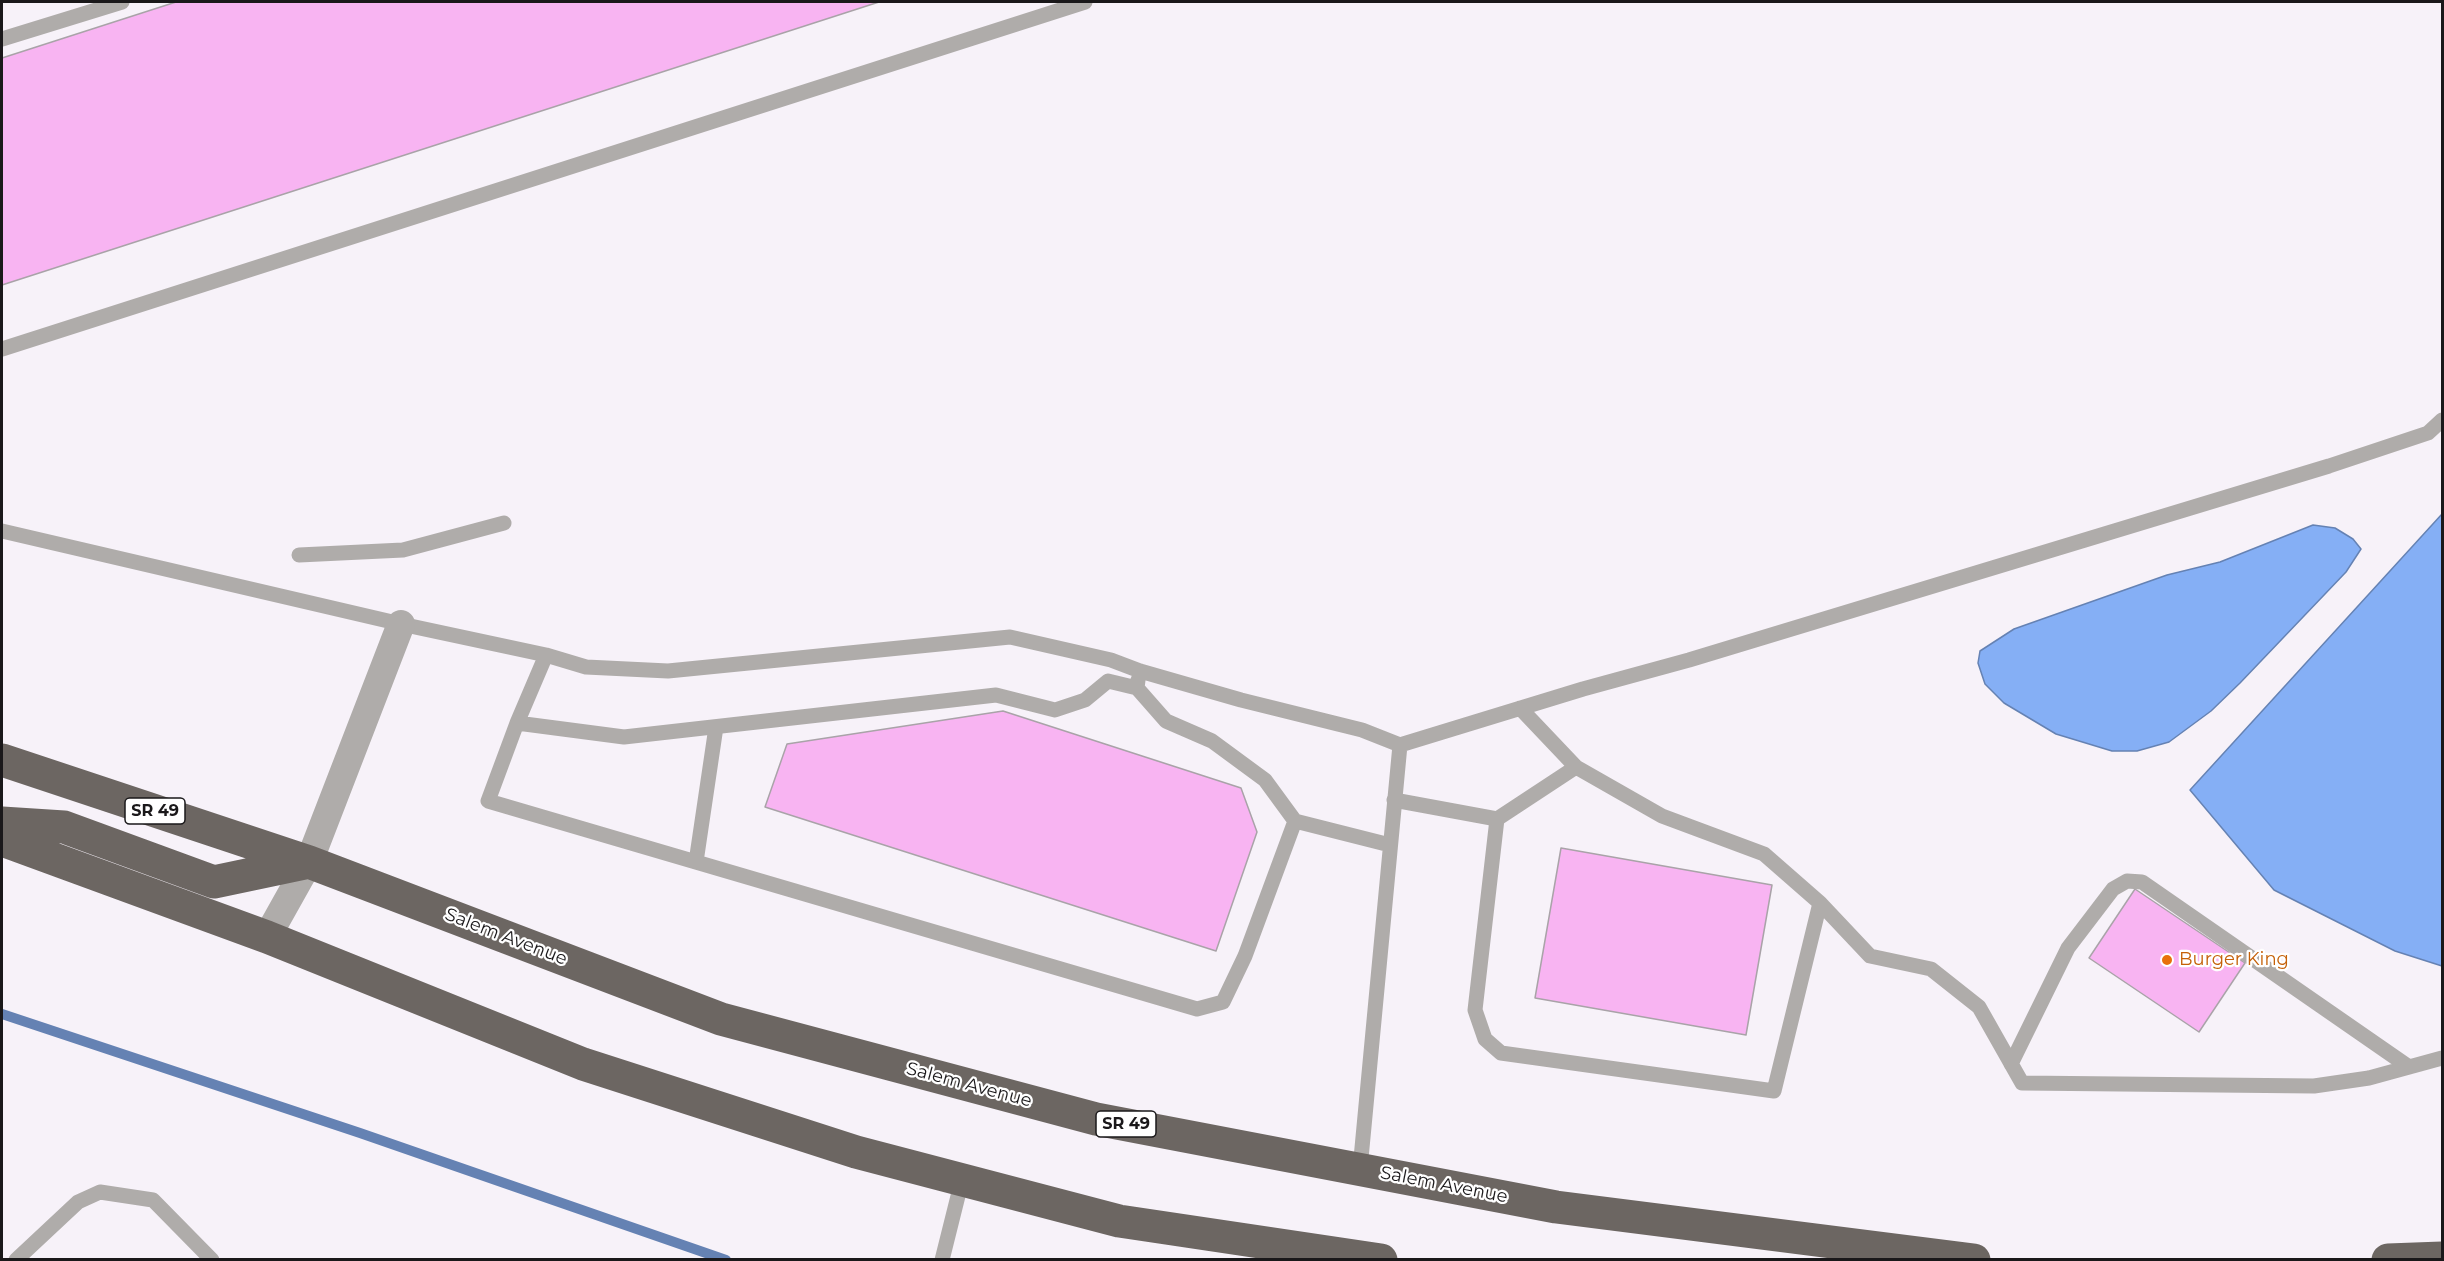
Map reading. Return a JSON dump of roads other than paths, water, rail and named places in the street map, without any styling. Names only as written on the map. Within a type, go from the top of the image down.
[{"type":"highway","name":"Salem Avenue","points":[[10,765],[309,862],[721,1019],[1096,1119],[1556,1206],[1974,1260]]},
{"type":"highway","points":[[2,823],[63,827],[214,882],[309,862]]},
{"type":"highway","points":[[2,840],[267,937],[583,1064],[856,1152],[1119,1221],[1381,1260]]},
{"type":"highway","points":[[2388,1260],[2442,1258]]},
{"type":"street","points":[[267,937],[309,862],[401,624]]},
{"type":"lane","points":[[2,39],[122,2]]},
{"type":"lane","points":[[2,349],[1085,2]]},
{"type":"lane","points":[[2,531],[401,624],[546,655],[586,667],[668,670],[1010,637],[1111,660],[1140,671],[1241,700],[1362,730],[1400,745],[2329,466],[2428,433],[2442,420]]},
{"type":"lane","points":[[299,555],[403,550],[504,523]]},
{"type":"lane","points":[[546,655],[516,723],[488,801],[1197,1008],[1223,1002],[1245,956],[1296,821]]},
{"type":"lane","points":[[1137,688],[1140,671]]},
{"type":"lane","points":[[516,723],[624,737],[996,695],[1055,710],[1085,700],[1108,681],[1137,688],[1166,721],[1212,741],[1265,780],[1296,821],[1390,845]]},
{"type":"lane","points":[[1520,708],[1576,767],[1662,816],[1764,854],[1820,903],[1870,956],[1931,969],[1979,1007],[2022,1083],[2314,1086],[2369,1078],[2442,1058]]},
{"type":"lane","points":[[696,862],[716,727]]},
{"type":"lane","points":[[1360,1169],[1400,745]]},
{"type":"lane","points":[[1394,800],[1497,819],[1576,767]]},
{"type":"lane","points":[[1497,819],[1475,1010],[1485,1039],[1501,1053],[1774,1091],[1820,903]]},
{"type":"lane","points":[[2011,1064],[2068,948],[2113,889],[2127,881],[2142,882],[2409,1067]]},
{"type":"lane","points":[[942,1260],[962,1180]]},
{"type":"lane","points":[[16,1260],[78,1202],[100,1192],[153,1200],[212,1260]]},
{"type":"water","points":[[2442,514],[2442,966],[2395,951],[2274,890],[2190,790]]},
{"type":"water","points":[[2313,525],[2335,528],[2353,539],[2361,549],[2346,572],[2240,683],[2211,711],[2169,742],[2137,751],[2112,751],[2056,734],[2004,703],[1985,684],[1978,663],[1980,651],[2014,629],[2167,575],[2220,562]]},
{"type":"waterway","points":[[2,1014],[360,1133],[726,1260]]},
{"type":"place","name":"Burger King","points":[[2167,960]]}]
